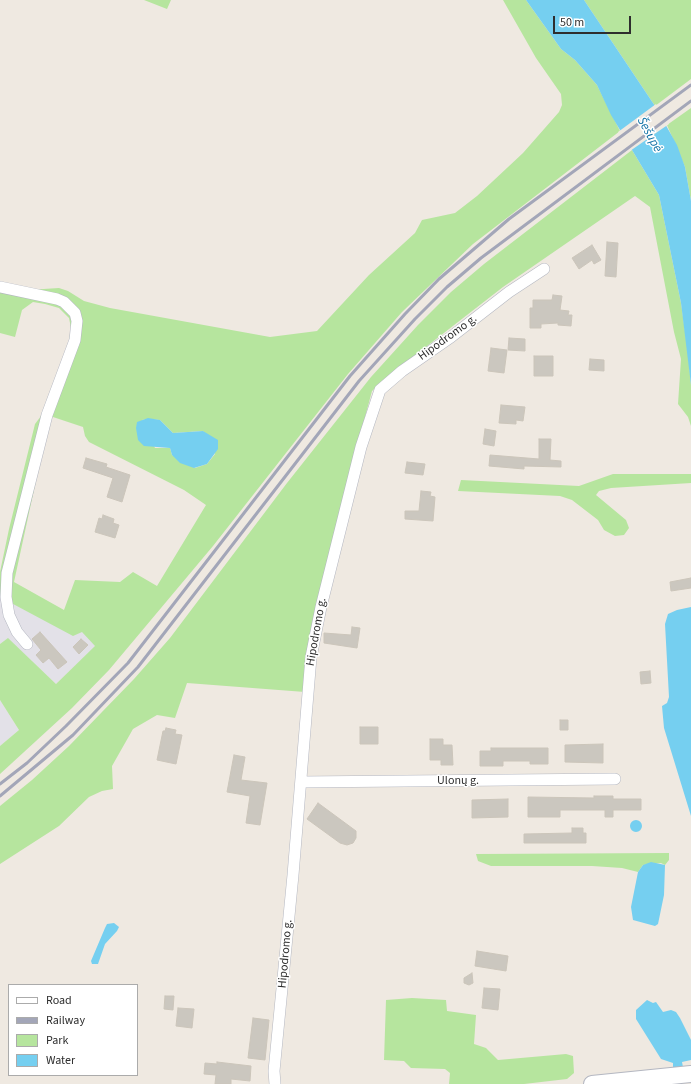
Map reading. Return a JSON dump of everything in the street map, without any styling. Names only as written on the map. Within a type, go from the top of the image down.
[{"type":"street","name":"Hipodromo g.","points":[[275,1084],[274,1072],[311,657],[317,626],[361,447],[380,390],[402,371],[451,337],[509,292],[544,269]]},
{"type":"street","points":[[0,287],[57,299],[64,302],[75,313],[77,321],[75,340],[47,415],[7,573],[6,597],[8,615],[17,632],[28,644]]},
{"type":"street","name":"Ulonų g.","points":[[301,782],[615,779]]},
{"type":"street","points":[[592,1084],[691,1074]]},
{"type":"shaded area","points":[[0,597],[82,631],[96,646],[56,684],[8,639],[0,644]]},
{"type":"shaded area","points":[[0,700],[19,730],[0,746]]},
{"type":"green space","points":[[144,0],[171,0],[167,9]]},
{"type":"green space","points":[[503,0],[526,0],[561,49],[575,60],[597,85],[620,131],[473,244],[402,312],[348,374],[213,546],[109,670],[72,708],[0,774],[0,746],[19,730],[0,700],[0,644],[8,638],[56,684],[95,646],[82,632],[73,636],[0,597],[0,572],[35,424],[41,416],[69,343],[71,328],[69,318],[59,308],[33,302],[22,310],[15,337],[0,333],[0,283],[28,290],[59,288],[68,291],[84,301],[110,308],[270,337],[317,331],[369,275],[415,233],[422,220],[455,213],[477,196],[523,153],[559,112],[562,105],[561,94],[536,58]],"holes":[[[50,416],[83,427],[85,436],[89,442],[184,490],[206,505],[157,586],[133,572],[120,582],[75,580],[64,610],[14,582]],[[142,420],[160,420],[173,433],[203,431],[215,454],[207,464],[195,468],[172,455],[170,448],[155,448]]]},
{"type":"green space","points":[[584,0],[691,0],[691,79],[655,106]]},
{"type":"green space","points":[[691,108],[691,201],[685,167],[667,125]]},
{"type":"green space","points":[[632,150],[659,195],[681,303],[688,352],[691,385],[691,426],[688,417],[678,404],[681,359],[674,332],[650,207],[635,196],[503,287],[386,378],[372,391],[346,488],[305,692],[187,683],[175,718],[157,715],[133,729],[112,766],[113,789],[102,791],[89,797],[59,826],[0,864],[0,806],[32,780],[69,746],[134,679],[170,638],[287,483],[371,377],[418,325],[451,292],[484,264]]},
{"type":"green space","points":[[613,474],[691,474],[691,483],[611,488],[599,491],[596,495],[626,520],[629,528],[624,535],[615,536],[604,530],[598,520],[572,500],[560,496],[458,491],[461,480],[579,486]]},
{"type":"green space","points":[[669,853],[669,860],[665,865],[661,863],[643,865],[638,872],[622,868],[592,866],[491,866],[478,861],[476,854]]},
{"type":"green space","points":[[412,998],[446,1000],[447,1011],[476,1015],[474,1044],[486,1048],[498,1060],[566,1054],[573,1056],[574,1073],[567,1079],[524,1084],[449,1084],[450,1073],[445,1069],[411,1068],[404,1061],[384,1060],[386,1000]]},
{"type":"water","name":"Šešupė","points":[[526,0],[584,0],[655,106],[677,145],[685,167],[691,201],[691,385],[681,303],[659,195],[611,115],[597,85],[575,60],[561,49]]},
{"type":"water","points":[[148,418],[160,420],[173,433],[203,431],[218,440],[218,449],[207,464],[194,468],[180,463],[172,455],[170,448],[144,446],[138,440],[136,428],[137,422]]},
{"type":"water","points":[[691,607],[691,816],[664,728],[662,706],[667,703],[669,697],[665,624],[668,614],[677,610]]},
{"type":"water","points":[[634,820],[638,820],[642,826],[638,832],[634,832],[630,828],[630,824]]},
{"type":"water","points":[[651,862],[665,865],[664,895],[658,924],[655,926],[633,920],[631,907],[638,872],[643,865]]},
{"type":"water","points":[[114,923],[119,927],[117,931],[105,944],[98,964],[92,964],[91,961],[107,924]]},
{"type":"water","points":[[647,1000],[653,1003],[656,1002],[663,1012],[671,1010],[676,1012],[680,1018],[691,1040],[691,1060],[682,1062],[683,1067],[673,1067],[673,1063],[661,1059],[636,1019],[636,1010]]},
{"type":"pier","points":[[656,104],[669,124],[630,151],[618,132]]},
{"type":"building","points":[[607,242],[618,243],[616,277],[605,276]]},
{"type":"building","points":[[592,245],[601,260],[594,264],[592,260],[579,269],[572,258]]},
{"type":"building","points":[[553,295],[562,296],[560,310],[569,311],[568,315],[572,315],[571,326],[558,325],[558,323],[541,324],[541,328],[530,328],[530,308],[533,308],[533,300],[552,300]]},
{"type":"building","points":[[509,338],[525,339],[525,351],[508,350]]},
{"type":"building","points":[[491,348],[507,350],[504,373],[488,371]]},
{"type":"building","points":[[534,356],[553,356],[553,376],[534,376]]},
{"type":"building","points":[[590,359],[604,360],[604,371],[589,370]]},
{"type":"building","points":[[501,405],[525,407],[523,421],[516,420],[516,424],[499,423]]},
{"type":"building","points":[[485,429],[496,431],[494,446],[483,444]]},
{"type":"building","points":[[539,439],[551,439],[550,460],[561,461],[561,467],[524,466],[524,469],[489,466],[490,455],[539,459]]},
{"type":"building","points":[[86,458],[107,464],[106,467],[130,475],[122,502],[107,497],[113,478],[83,468]]},
{"type":"building","points":[[407,462],[425,464],[423,475],[405,473]]},
{"type":"building","points":[[421,491],[431,492],[430,496],[435,497],[433,521],[405,519],[405,511],[419,511]]},
{"type":"building","points":[[103,515],[114,519],[113,523],[119,525],[115,538],[95,532],[99,518],[102,519]]},
{"type":"building","points":[[691,578],[691,588],[671,591],[670,582]]},
{"type":"building","points":[[352,627],[360,628],[357,648],[324,643],[324,633],[351,635]]},
{"type":"building","points":[[40,632],[67,662],[58,669],[49,658],[43,663],[36,655],[41,650],[32,639]]},
{"type":"building","points":[[81,639],[88,645],[79,654],[73,647]]},
{"type":"building","points":[[650,671],[651,683],[641,684],[640,672]]},
{"type":"building","points":[[560,720],[568,720],[568,730],[560,730]]},
{"type":"building","points":[[360,727],[378,727],[378,744],[360,744]]},
{"type":"building","points":[[166,728],[176,730],[175,734],[182,735],[176,764],[157,760],[163,731],[165,731]]},
{"type":"building","points":[[430,739],[443,739],[443,745],[452,745],[453,765],[441,765],[441,760],[430,760]]},
{"type":"building","points":[[603,744],[603,763],[565,762],[565,745]]},
{"type":"building","points":[[491,748],[548,748],[548,764],[530,764],[530,761],[503,761],[503,766],[480,766],[480,751],[491,751]]},
{"type":"building","points":[[234,755],[245,757],[241,780],[267,783],[260,825],[246,823],[250,796],[227,792]]},
{"type":"building","points":[[594,796],[613,796],[613,799],[641,799],[641,810],[613,810],[613,817],[605,817],[605,810],[560,810],[560,817],[528,817],[528,797],[594,798]]},
{"type":"building","points":[[508,799],[508,817],[472,818],[472,800]]},
{"type":"building","points":[[318,803],[356,831],[356,838],[353,843],[347,845],[340,843],[307,819]]},
{"type":"building","points":[[572,828],[583,828],[583,833],[586,833],[586,843],[524,843],[524,834],[572,833]]},
{"type":"building","points":[[477,951],[508,956],[506,971],[475,966]]},
{"type":"building","points":[[472,973],[473,983],[469,985],[464,983],[464,978]]},
{"type":"building","points":[[484,988],[500,989],[498,1010],[482,1008]]},
{"type":"building","points":[[165,996],[174,996],[173,1010],[164,1009]]},
{"type":"building","points":[[178,1008],[194,1009],[192,1028],[176,1026]]},
{"type":"building","points":[[253,1018],[269,1020],[265,1060],[248,1058]]},
{"type":"building","points":[[217,1062],[251,1066],[250,1081],[231,1079],[231,1084],[215,1084],[216,1075],[204,1074],[205,1063],[217,1064]]},
{"type":"railway","points":[[0,784],[27,763],[128,663],[350,376],[405,314],[439,279],[509,219],[691,85]]},
{"type":"railway","points":[[0,796],[73,735],[138,667],[359,381],[415,319],[447,287],[481,258],[691,101]]}]
